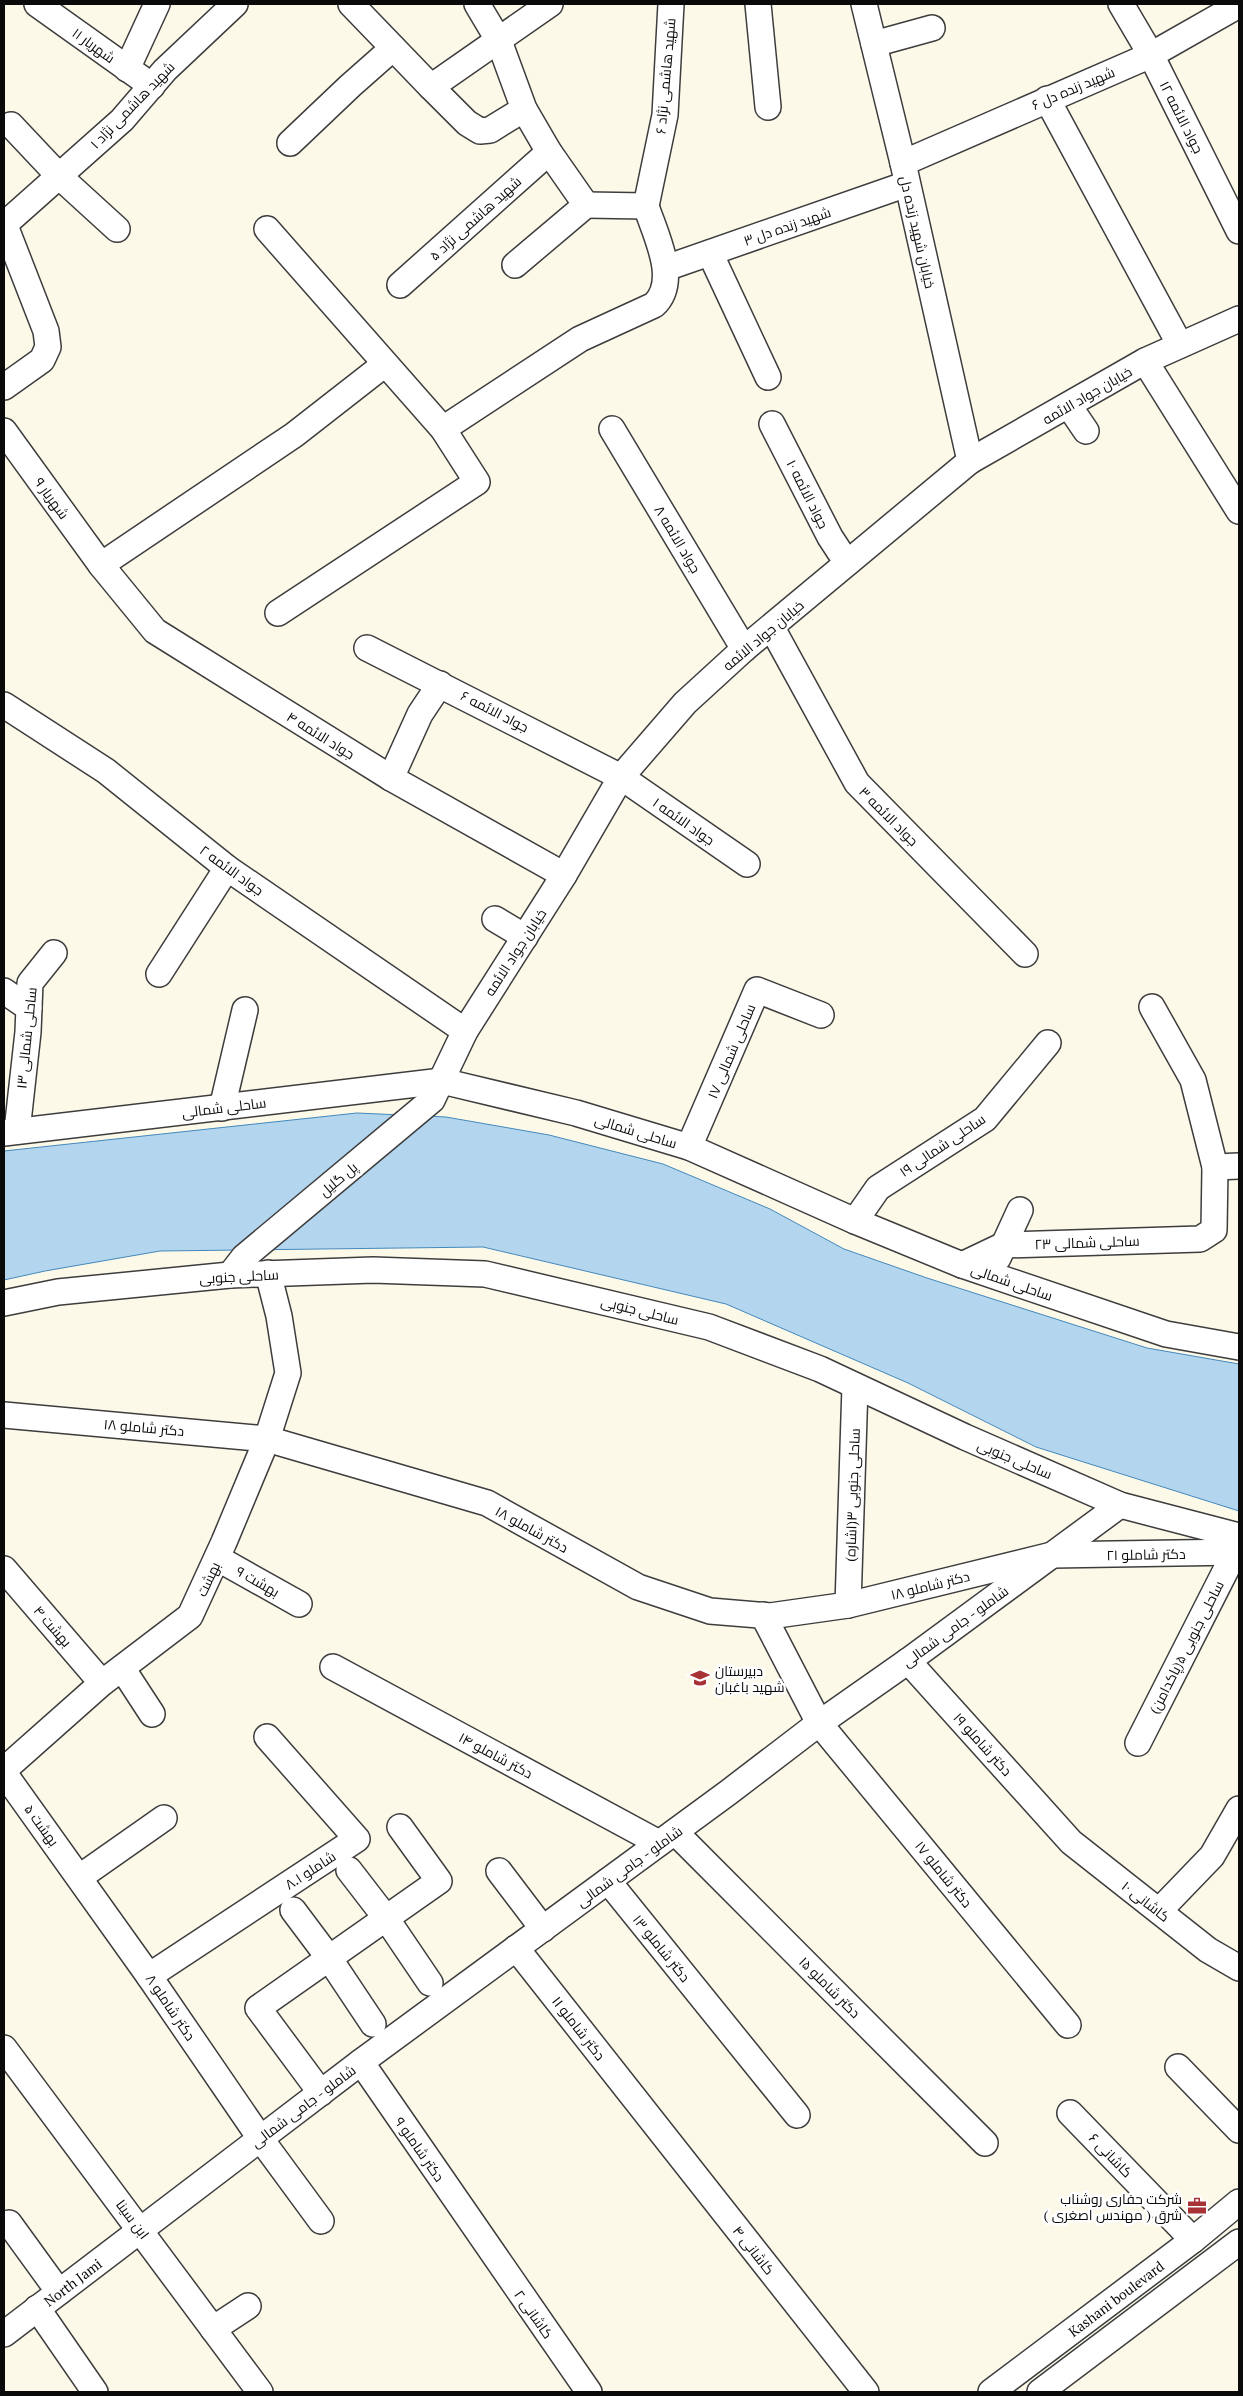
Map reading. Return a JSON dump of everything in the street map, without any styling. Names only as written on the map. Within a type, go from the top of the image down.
[{"type":"street","name":"شهریار ۱۱","points":[[37,4],[152,86]]},
{"type":"street","points":[[127,69],[157,4]]},
{"type":"street","name":"شهید هاشمی نژاد ۱","points":[[4,223],[60,177],[122,120],[165,70],[235,4]]},
{"type":"street","points":[[351,4],[431,87],[467,122],[480,131],[490,130],[524,109]]},
{"type":"street","points":[[477,4],[499,41],[524,109],[549,152],[586,204]]},
{"type":"street","points":[[431,87],[550,4]]},
{"type":"street","name":"شهید هاشمی نژاد ۶","points":[[646,206],[665,115],[672,4]]},
{"type":"street","points":[[758,4],[768,107]]},
{"type":"street","name":"خیابان شهید زنده دل","points":[[864,4],[905,174],[970,461]]},
{"type":"street","name":"جواد الائمه ۱۲","points":[[1121,4],[1151,55],[1239,231]]},
{"type":"street","name":"شهید زنده دل ۶","points":[[905,174],[1047,99],[1151,55],[1239,5]]},
{"type":"street","points":[[874,44],[932,28]]},
{"type":"street","points":[[290,144],[350,86],[394,48]]},
{"type":"street","points":[[1047,99],[1180,346]]},
{"type":"street","points":[[11,125],[60,177],[118,229]]},
{"type":"street","name":"شهید هاشمی نژاد ۵","points":[[400,285],[549,152]]},
{"type":"street","name":"شهید زنده دل ۳","points":[[666,268],[710,253],[905,174]]},
{"type":"street","points":[[443,429],[580,339],[654,304],[662,297],[666,268],[646,206],[586,204],[515,265]]},
{"type":"street","points":[[4,223],[46,331],[48,347],[42,360],[4,386]]},
{"type":"street","points":[[266,229],[443,429],[477,482],[278,613]]},
{"type":"street","points":[[710,253],[768,377]]},
{"type":"street","name":"خیابان جواد الائمه","points":[[437,1090],[464,1030],[564,875],[621,777],[685,703],[744,649],[772,628],[970,461],[1145,361],[1239,318]]},
{"type":"street","points":[[1145,361],[1239,511]]},
{"type":"street","points":[[101,565],[294,435],[385,364]]},
{"type":"street","points":[[1069,406],[1086,431]]},
{"type":"street","name":"جواد الائمه ۱۰","points":[[772,424],[830,537],[847,563]]},
{"type":"street","name":"جواد الائمه ۸","points":[[612,429],[744,649]]},
{"type":"street","name":"شهریار ۹","points":[[4,431],[101,565]]},
{"type":"street","name":"جواد الائمه ۴","points":[[101,565],[155,631],[391,778],[564,875]]},
{"type":"street","name":"جواد الائمه ۳","points":[[772,628],[857,783],[1025,954]]},
{"type":"street","name":"جواد الائمه ۶","points":[[367,648],[621,777]]},
{"type":"street","points":[[391,778],[420,714],[440,684]]},
{"type":"street","name":"جواد الائمه ۲","points":[[4,705],[106,771],[227,868],[464,1030]]},
{"type":"street","name":"جواد الائمه ۱","points":[[621,777],[747,864]]},
{"type":"street","points":[[158,974],[227,868]]},
{"type":"street","points":[[495,919],[525,936]]},
{"type":"street","name":"ساحلی شمالی ۱۳","points":[[10,1132],[29,1008],[30,983],[54,953]]},
{"type":"street","name":"ساحلی شمالی ۱۷","points":[[689,1147],[757,990],[821,1015]]},
{"type":"street","points":[[4,991],[29,1008]]},
{"type":"street","points":[[1152,1007],[1193,1080],[1227,1167]]},
{"type":"street","points":[[222,1108],[245,1010]]},
{"type":"street","name":"ساحلی شمالی ۱۹","points":[[855,1221],[878,1188],[985,1119],[1048,1044]]},
{"type":"street","name":"ساحلی شمالی","points":[[10,1132],[222,1108],[437,1090],[576,1113],[689,1147],[855,1221],[990,1275],[1166,1334],[1239,1347]]},
{"type":"street","name":"پل گلیل","points":[[237,1266],[437,1090]]},
{"type":"street","name":"ساحلی شمالی ۲۳","points":[[962,1265],[1004,1245],[1200,1239],[1214,1230],[1227,1167]]},
{"type":"street","points":[[990,1275],[1020,1210]]},
{"type":"street","name":"ساحلی جنوبی","points":[[4,1303],[58,1292],[237,1266],[268,1274],[373,1270],[486,1274],[710,1327],[820,1369],[964,1437],[1120,1505],[1238,1547]]},
{"type":"street","name":"بهشت","points":[[4,1771],[102,1683],[190,1616],[217,1558],[267,1439],[288,1373],[279,1316],[268,1274]]},
{"type":"street","name":"ساحلی جنوبی ۳(اشاره)","points":[[848,1605],[855,1386]]},
{"type":"street","name":"دکتر شاملو ۱۸","points":[[4,1415],[267,1439],[487,1503],[638,1587],[710,1611],[763,1615],[848,1605],[1052,1555]]},
{"type":"street","name":"شاملو - جامی شمالی","points":[[140,2229],[361,2062],[819,1723],[908,1661],[1120,1505]]},
{"type":"street","name":"دکتر شاملو ۲۱","points":[[1052,1555],[1238,1547]]},
{"type":"street","name":"ساحلی جنوبی ۵(پاکدامن)","points":[[1138,1743],[1238,1547]]},
{"type":"street","name":"بهشت ۹","points":[[217,1558],[299,1604]]},
{"type":"street","name":"بهشت ۴","points":[[4,1568],[102,1683]]},
{"type":"street","name":"دکتر شاملو ۱۷","points":[[763,1615],[819,1723],[1068,2025]]},
{"type":"street","name":"دکتر شاملو ۱۹","points":[[908,1661],[1058,1827]]},
{"type":"street","name":"دکتر شاملو ۱۴","points":[[333,1667],[667,1837]]},
{"type":"street","points":[[122,1668],[152,1714]]},
{"type":"street","name":"شاملو ۸.۱","points":[[149,1976],[357,1839],[267,1737]]},
{"type":"street","name":"بهشت ۵","points":[[4,1771],[80,1878]]},
{"type":"street","points":[[1159,1911],[1212,1856],[1239,1809]]},
{"type":"street","points":[[80,1878],[164,1818]]},
{"type":"street","points":[[321,2093],[258,2008],[439,1881],[400,1827]]},
{"type":"street","name":"کاشانی ۱۰","points":[[1058,1827],[1071,1842],[1208,1950],[1239,1968]]},
{"type":"street","name":"دکتر شاملو ۱۵","points":[[667,1837],[985,2143]]},
{"type":"street","points":[[349,1870],[386,1918],[430,1984]]},
{"type":"street","points":[[499,1871],[543,1929]]},
{"type":"street","name":"دکتر شاملو ۸","points":[[80,1878],[260,2138],[321,2221]]},
{"type":"street","name":"دکتر شاملو ۱۳","points":[[608,1881],[797,2115]]},
{"type":"street","points":[[293,1910],[329,1958],[373,2024]]},
{"type":"street","name":"دکتر شاملو ۱۱","points":[[516,1948],[642,2107]]},
{"type":"street","name":"ابن سینا","points":[[4,2048],[260,2392]]},
{"type":"street","name":"دکتر شاملو ۹","points":[[361,2062],[480,2235]]},
{"type":"street","points":[[1178,2067],[1239,2130]]},
{"type":"street","name":"کاشانی ۴","points":[[642,2107],[866,2392]]},
{"type":"street","name":"کاشانی ۶","points":[[1070,2113],[1193,2240]]},
{"type":"street","name":"Kashani boulevard","points":[[991,2392],[1193,2240],[1239,2202]]},
{"type":"street","points":[[9,2223],[59,2292]]},
{"type":"street","name":"North Jami","points":[[4,2334],[140,2229]]},
{"type":"street","name":"کاشانی ۲","points":[[480,2235],[589,2392]]},
{"type":"street","points":[[1040,2392],[1235,2255]]},
{"type":"street","points":[[214,2329],[248,2306]]},
{"type":"street","points":[[37,2308],[95,2392]]},
{"type":"water","points":[[357,1113],[446,1117],[549,1135],[663,1164],[770,1209],[844,1249],[927,1278],[1147,1348],[1239,1364],[1239,1511],[1036,1447],[908,1383],[726,1304],[483,1247],[160,1251],[4,1280],[4,1151]]},
{"type":"place","name":"دبیرستان شهید باغبان","points":[[700,1678]]},
{"type":"place","name":"شرکت حفاری روشناب شرق ( مهندس اصغری )","points":[[1197,2206]]}]
